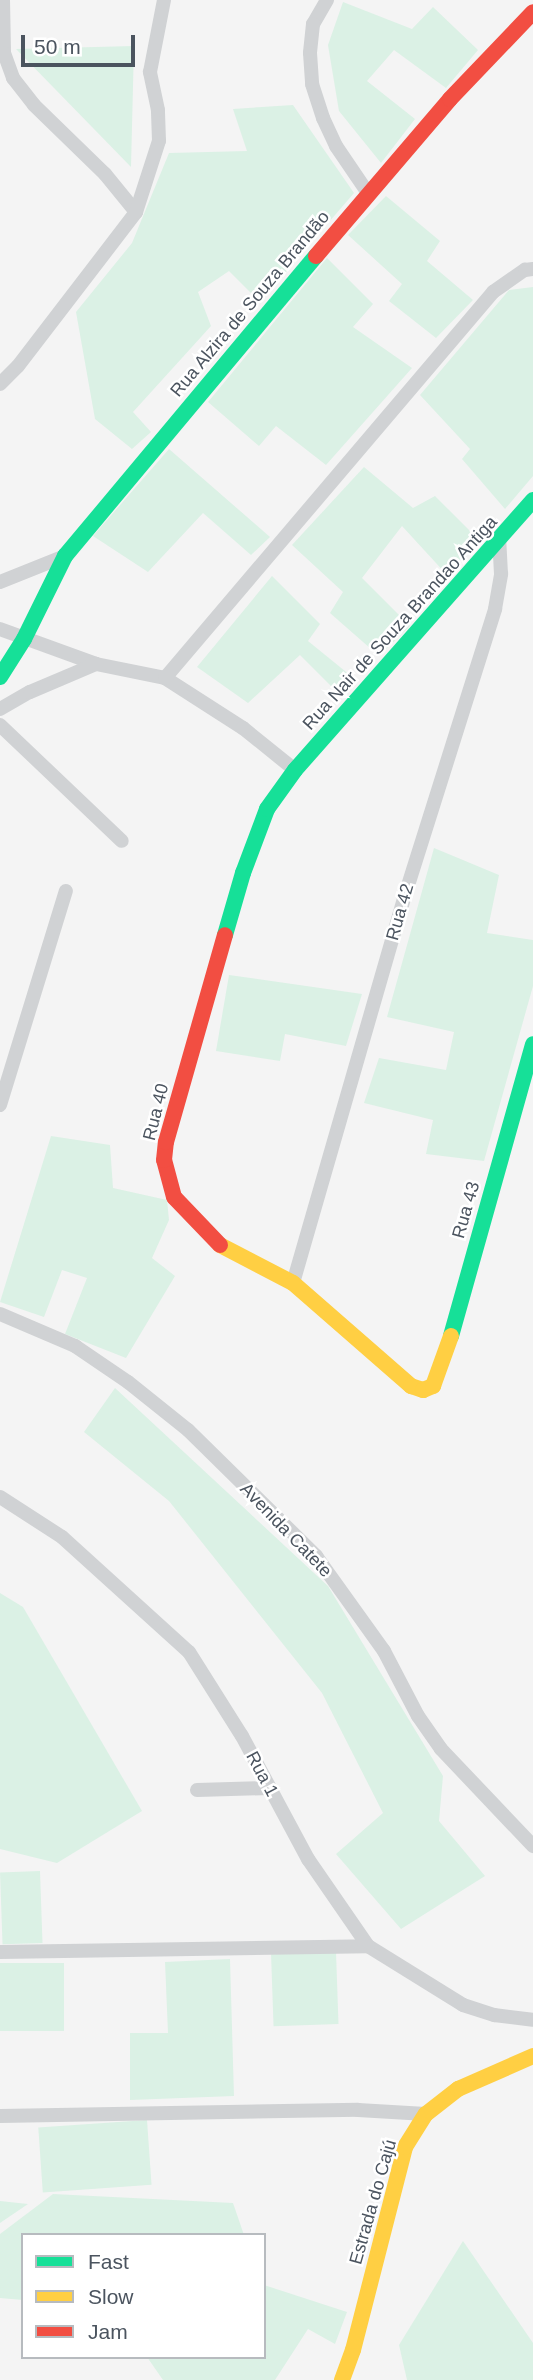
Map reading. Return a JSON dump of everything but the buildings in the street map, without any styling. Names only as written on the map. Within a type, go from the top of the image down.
[{"type":"street","points":[[3,0],[1,37],[13,78],[34,105],[105,174],[136,212]]},
{"type":"street","points":[[0,384],[18,366],[136,212],[159,141],[158,110],[150,72],[163,0]]},
{"type":"street","points":[[327,0],[313,24],[310,52],[312,84],[336,146],[368,193]]},
{"type":"street","name":"Rua Alzira de Souza Brandão","points":[[0,677],[24,639],[65,556],[368,193],[450,99],[533,12]]},
{"type":"street","points":[[165,678],[493,292],[525,270],[533,269]]},
{"type":"street","name":"Rua Nair de Souza Brandao Antiga","points":[[295,770],[533,500]]},
{"type":"street","name":"Rua 42","points":[[293,1283],[405,895],[495,609],[501,574],[499,541]]},
{"type":"street","points":[[0,582],[65,556]]},
{"type":"street","points":[[0,629],[96,664],[165,678],[243,728],[295,770]]},
{"type":"street","points":[[0,709],[30,692],[96,664]]},
{"type":"street","points":[[0,725],[122,842]]},
{"type":"street","name":"Rua 40","points":[[295,770],[267,809],[254,839],[166,1142],[164,1160],[174,1197],[218,1244],[293,1283],[411,1386],[423,1390],[433,1385]]},
{"type":"street","points":[[0,1105],[66,891]]},
{"type":"street","name":"Rua 43","points":[[433,1385],[447,1351],[533,1044]]},
{"type":"street","name":"Avenida Catete","points":[[0,1314],[75,1346],[128,1382],[188,1430],[306,1546],[384,1651],[418,1716],[440,1749],[533,1846]]},
{"type":"street","name":"Rua 1","points":[[0,1497],[62,1537],[189,1652],[242,1735],[308,1859],[368,1946],[463,2005],[494,2015],[533,2020]]},
{"type":"street","points":[[197,1790],[270,1788]]},
{"type":"street","points":[[0,1952],[368,1946]]},
{"type":"street","name":"Estrada do Cajú","points":[[342,2380],[353,2350],[405,2147],[426,2114],[458,2089],[533,2056]]},
{"type":"street","points":[[0,2116],[358,2110],[426,2114]]},
{"type":"green space","points":[[343,2],[412,29],[433,7],[478,50],[446,88],[394,50],[367,81],[415,119],[381,163],[339,111],[328,45]]},
{"type":"green space","points":[[134,46],[131,167],[16,49]]},
{"type":"green space","points":[[293,105],[354,193],[260,302],[229,271],[198,292],[211,326],[133,412],[151,432],[132,449],[95,419],[76,312],[132,243],[169,153],[247,151],[233,109]]},
{"type":"green space","points":[[386,196],[440,241],[427,261],[473,300],[436,338],[389,301],[402,284],[348,235]]},
{"type":"green space","points":[[327,258],[373,304],[353,327],[412,368],[326,465],[276,426],[259,446],[208,402]]},
{"type":"green space","points":[[533,287],[533,476],[505,509],[462,459],[470,449],[420,395],[509,290]]},
{"type":"green space","points":[[169,449],[270,537],[251,555],[203,513],[148,572],[93,536]]},
{"type":"green space","points":[[364,467],[413,508],[435,496],[478,539],[447,575],[402,526],[362,578],[410,626],[379,656],[330,613],[343,592],[292,545]]},
{"type":"green space","points":[[272,576],[320,624],[308,641],[356,680],[343,698],[300,655],[248,703],[197,667]]},
{"type":"green space","points":[[434,848],[499,875],[487,933],[533,940],[533,986],[484,1161],[426,1154],[433,1120],[364,1103],[379,1058],[446,1070],[454,1032],[387,1017]]},
{"type":"green space","points":[[229,975],[362,994],[346,1046],[285,1034],[280,1061],[216,1051]]},
{"type":"green space","points":[[51,1136],[110,1145],[113,1188],[167,1200],[169,1220],[152,1258],[175,1276],[126,1358],[65,1334],[87,1278],[62,1270],[44,1317],[0,1302]]},
{"type":"green space","points":[[115,1388],[328,1586],[443,1776],[439,1821],[485,1876],[401,1929],[336,1854],[383,1813],[322,1693],[169,1501],[84,1432]]},
{"type":"green space","points":[[0,1593],[23,1607],[142,1811],[57,1863],[0,1849]]},
{"type":"green space","points":[[40,1871],[43,1943],[3,1944],[0,1872]]},
{"type":"green space","points":[[336,1952],[339,2024],[274,2026],[271,1954]]},
{"type":"green space","points":[[230,1959],[234,2096],[130,2100],[130,2033],[168,2033],[165,1962]]},
{"type":"green space","points":[[0,1963],[64,1963],[64,2031],[0,2031]]},
{"type":"green space","points":[[147,2120],[152,2185],[43,2192],[38,2128]]},
{"type":"green space","points":[[53,2194],[233,2203],[243,2233],[21,2233],[21,2300],[0,2298],[0,2234]]},
{"type":"green space","points":[[0,2201],[28,2204],[0,2223]]},
{"type":"green space","points":[[463,2241],[533,2343],[533,2380],[407,2380],[399,2345]]},
{"type":"green space","points":[[266,2286],[347,2312],[335,2344],[308,2329],[275,2380],[163,2380],[148,2359],[266,2359]]},
{"type":"traffic: fast","points":[[0,677],[24,639],[65,556],[316,256]]},
{"type":"traffic: fast","points":[[225,935],[243,873],[267,809],[295,770],[533,500]]},
{"type":"traffic: fast","points":[[451,1336],[533,1044]]},
{"type":"traffic: slow","points":[[220,1245],[293,1283],[411,1386],[423,1390],[433,1386],[451,1336]]},
{"type":"traffic: slow","points":[[342,2380],[353,2350],[405,2147],[426,2114],[458,2089],[533,2056]]},
{"type":"traffic: jam","points":[[316,256],[450,99],[533,12]]},
{"type":"traffic: jam","points":[[220,1245],[174,1197],[164,1160],[166,1142],[225,935]]}]
